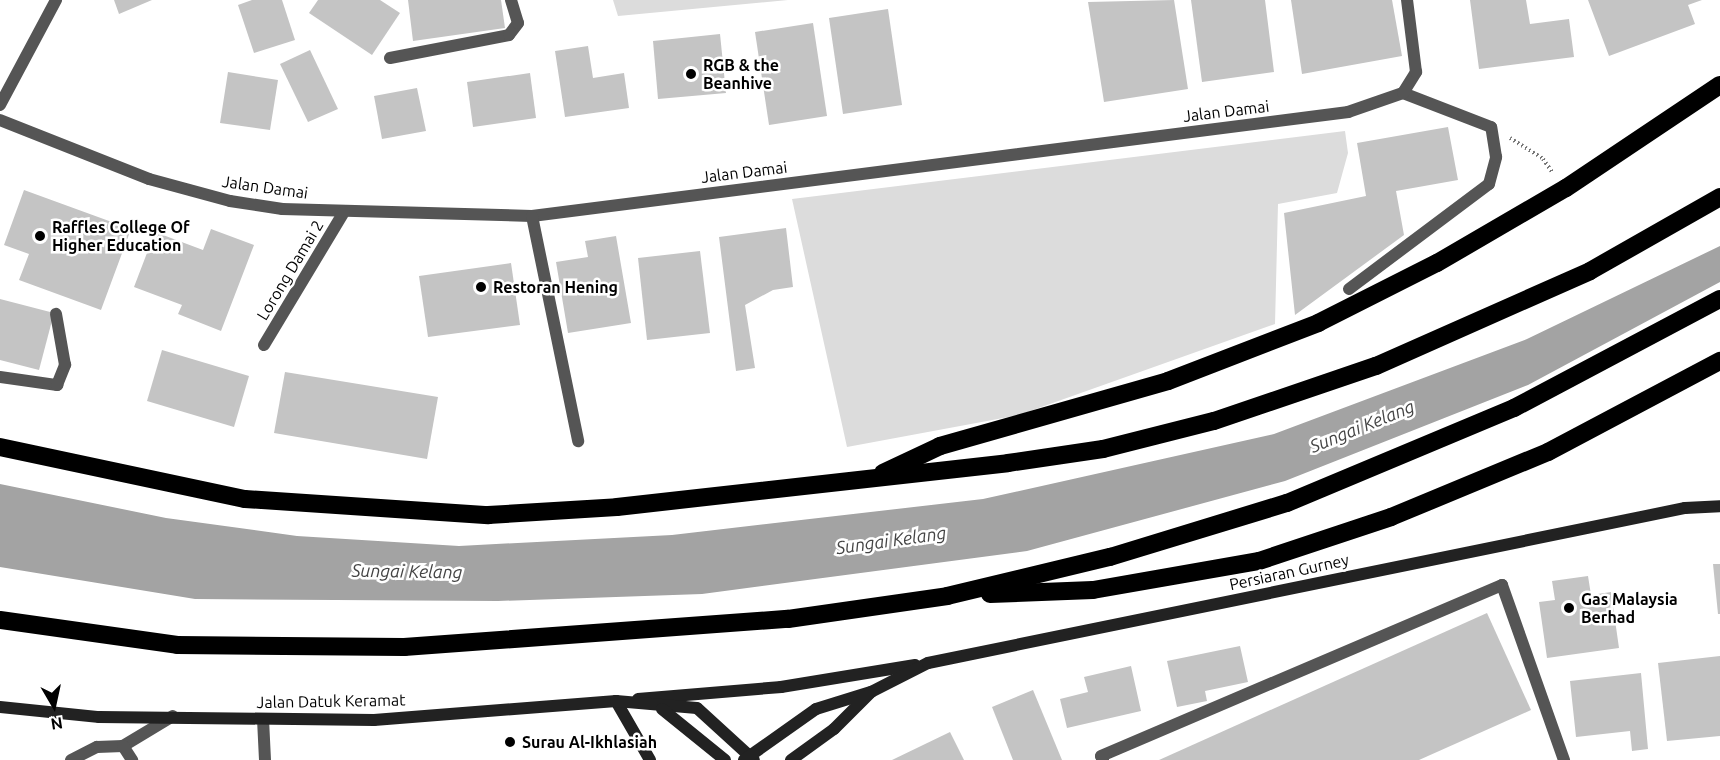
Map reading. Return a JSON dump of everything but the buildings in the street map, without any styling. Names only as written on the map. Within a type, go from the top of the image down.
[{"type":"highway","points":[[868,481],[940,446],[1168,381],[1297,332],[1437,263],[1566,188],[1720,85]]},
{"type":"highway","points":[[0,447],[244,499],[456,515],[617,507],[868,481],[1103,449],[1214,422],[1486,321],[1590,271],[1720,197]]},
{"type":"highway","points":[[0,620],[177,645],[393,648],[788,619],[947,596],[1110,557],[1287,503],[1514,408],[1720,299]]},
{"type":"highway","points":[[947,596],[1093,590],[1259,561],[1391,518],[1548,452],[1720,361]]},
{"type":"street","points":[[0,105],[56,0]]},
{"type":"street","points":[[390,58],[509,35],[518,23],[511,0]]},
{"type":"street","points":[[1349,289],[1489,184],[1494,166],[1491,127],[1403,93],[1416,72],[1407,0]]},
{"type":"street","name":"Jalan Damai","points":[[0,120],[149,179],[218,198],[344,212],[532,216],[1348,112],[1403,93]]},
{"type":"street","name":"Lorong Damai 2","points":[[264,345],[344,212]]},
{"type":"street","points":[[532,216],[578,441]]},
{"type":"street","points":[[0,377],[57,385],[65,365],[56,314]]},
{"type":"street","name":"Persiaran Gurney","points":[[871,692],[928,663],[1685,508],[1720,506]]},
{"type":"street","points":[[1103,760],[1101,756],[1502,585],[1563,760]]},
{"type":"street","points":[[650,760],[615,701],[781,687],[928,663]]},
{"type":"street","points":[[750,758],[816,709],[871,692]]},
{"type":"street","points":[[791,760],[834,729],[871,692]]},
{"type":"street","name":"Jalan Datuk Keramat","points":[[0,707],[99,717],[173,716],[374,720],[615,701],[661,708],[697,708],[750,758]]},
{"type":"street","points":[[661,708],[725,760]]},
{"type":"street","points":[[71,760],[97,747],[123,746],[173,716]]},
{"type":"street","points":[[263,719],[265,760]]},
{"type":"street","points":[[123,746],[132,760]]},
{"type":"shaded area","points":[[613,0],[788,0],[618,16]]},
{"type":"shaded area","points":[[1345,131],[1348,153],[1337,193],[1278,204],[1275,324],[1019,415],[847,447],[792,199]]},
{"type":"water","name":"Sungai Kelang","points":[[1720,246],[1720,282],[1528,385],[1285,481],[1027,551],[702,594],[498,601],[195,599],[0,567],[0,484],[166,518],[297,536],[459,546],[672,535],[983,499],[1274,434],[1527,339]]},
{"type":"place","name":"RGB & the Beanhive","points":[[691,74]]},
{"type":"place","name":"Raffles College Of Higher Education","points":[[40,236]]},
{"type":"place","name":"Restoran Hening","points":[[481,287]]},
{"type":"place","name":"Gas Malaysia Berhad","points":[[1569,608]]},
{"type":"place","name":"Surau Al-Ikhlasiah","points":[[510,742]]}]
